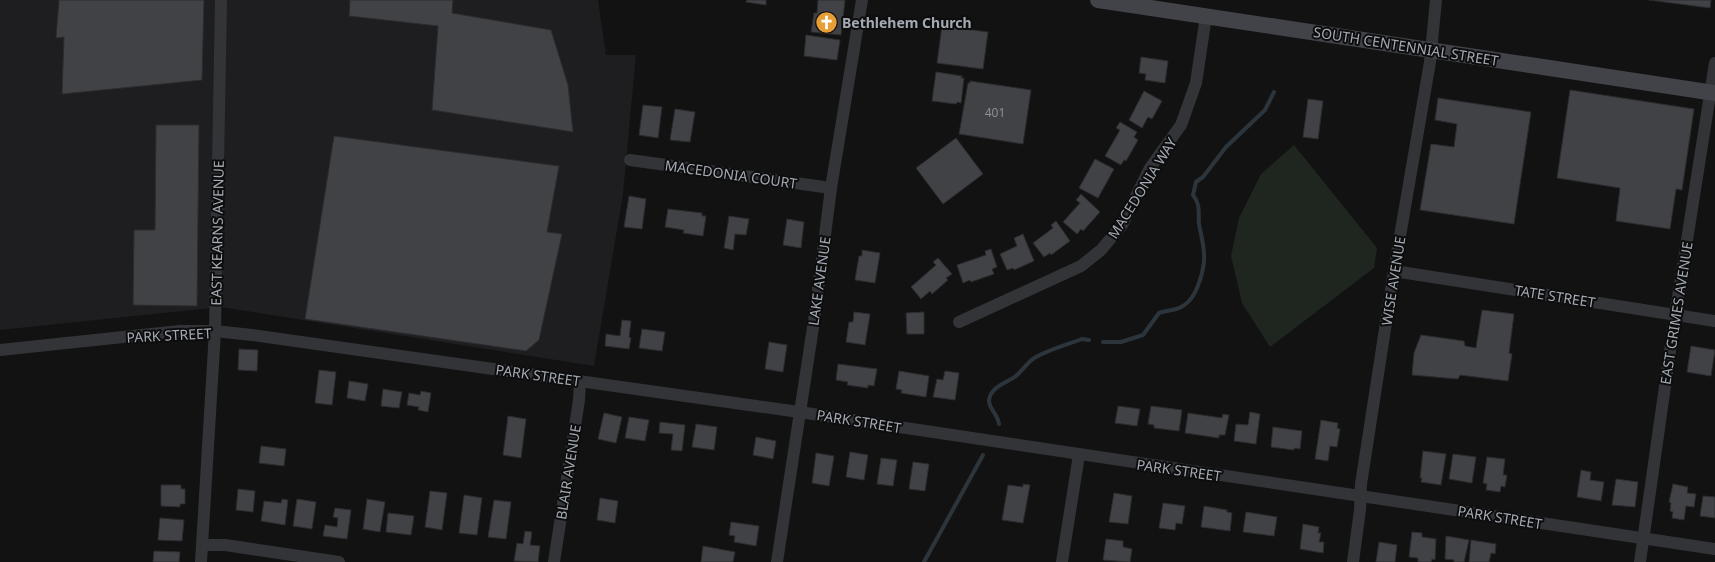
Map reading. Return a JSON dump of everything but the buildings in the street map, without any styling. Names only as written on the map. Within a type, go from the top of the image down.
[{"type":"street","name":"EAST KEARNS AVENUE","points":[[202,562],[215,331],[221,0]]},
{"type":"street","name":"LAKE AVENUE","points":[[777,562],[814,321],[831,188],[862,0]]},
{"type":"street","name":"SOUTH CENTENNIAL STREET","points":[[1098,0],[1713,92]]},
{"type":"street","name":"WISE AVENUE","points":[[1352,562],[1360,510],[1361,484],[1394,271],[1430,62],[1436,0]]},
{"type":"street","name":"MACEDONIA WAY","points":[[959,322],[1081,266],[1101,250],[1118,230],[1122,225],[1150,168],[1181,126],[1196,83],[1206,16]]},
{"type":"street","name":"EAST GRIMES AVENUE","points":[[1640,562],[1675,316],[1713,92],[1715,64]]},
{"type":"street","name":"MACEDONIA COURT","points":[[630,160],[831,188]]},
{"type":"street","name":"TATE STREET","points":[[1394,271],[1675,316],[1715,321]]},
{"type":"street","name":"PARK STREET","points":[[0,350],[180,331],[215,331],[252,335],[799,412],[1715,549]]},
{"type":"street","name":"BLAIR AVENUE","points":[[554,562],[579,400],[580,381]]},
{"type":"street","points":[[1062,562],[1079,455]]},
{"type":"street","points":[[202,544],[225,545],[338,562]]},
{"type":"shaded area","points":[[0,0],[598,0],[606,55],[636,55],[623,194],[594,366],[221,307],[0,330]]},
{"type":"shaded area","points":[[1294,145],[1377,248],[1374,268],[1270,347],[1242,303],[1231,256],[1239,218],[1261,174]]},
{"type":"waterway","points":[[1103,342],[1121,342],[1143,335],[1159,313],[1182,307],[1192,297],[1200,279],[1204,260],[1204,247],[1199,224],[1199,209],[1193,195],[1196,182],[1203,177],[1226,147],[1265,110],[1274,92]]},
{"type":"waterway","points":[[999,424],[997,417],[989,403],[990,395],[996,388],[1016,376],[1038,356],[1050,350],[1082,339],[1089,340]]},
{"type":"waterway","points":[[924,562],[983,455]]},
{"type":"place","name":"Bethlehem Church","points":[[827,22]]}]
